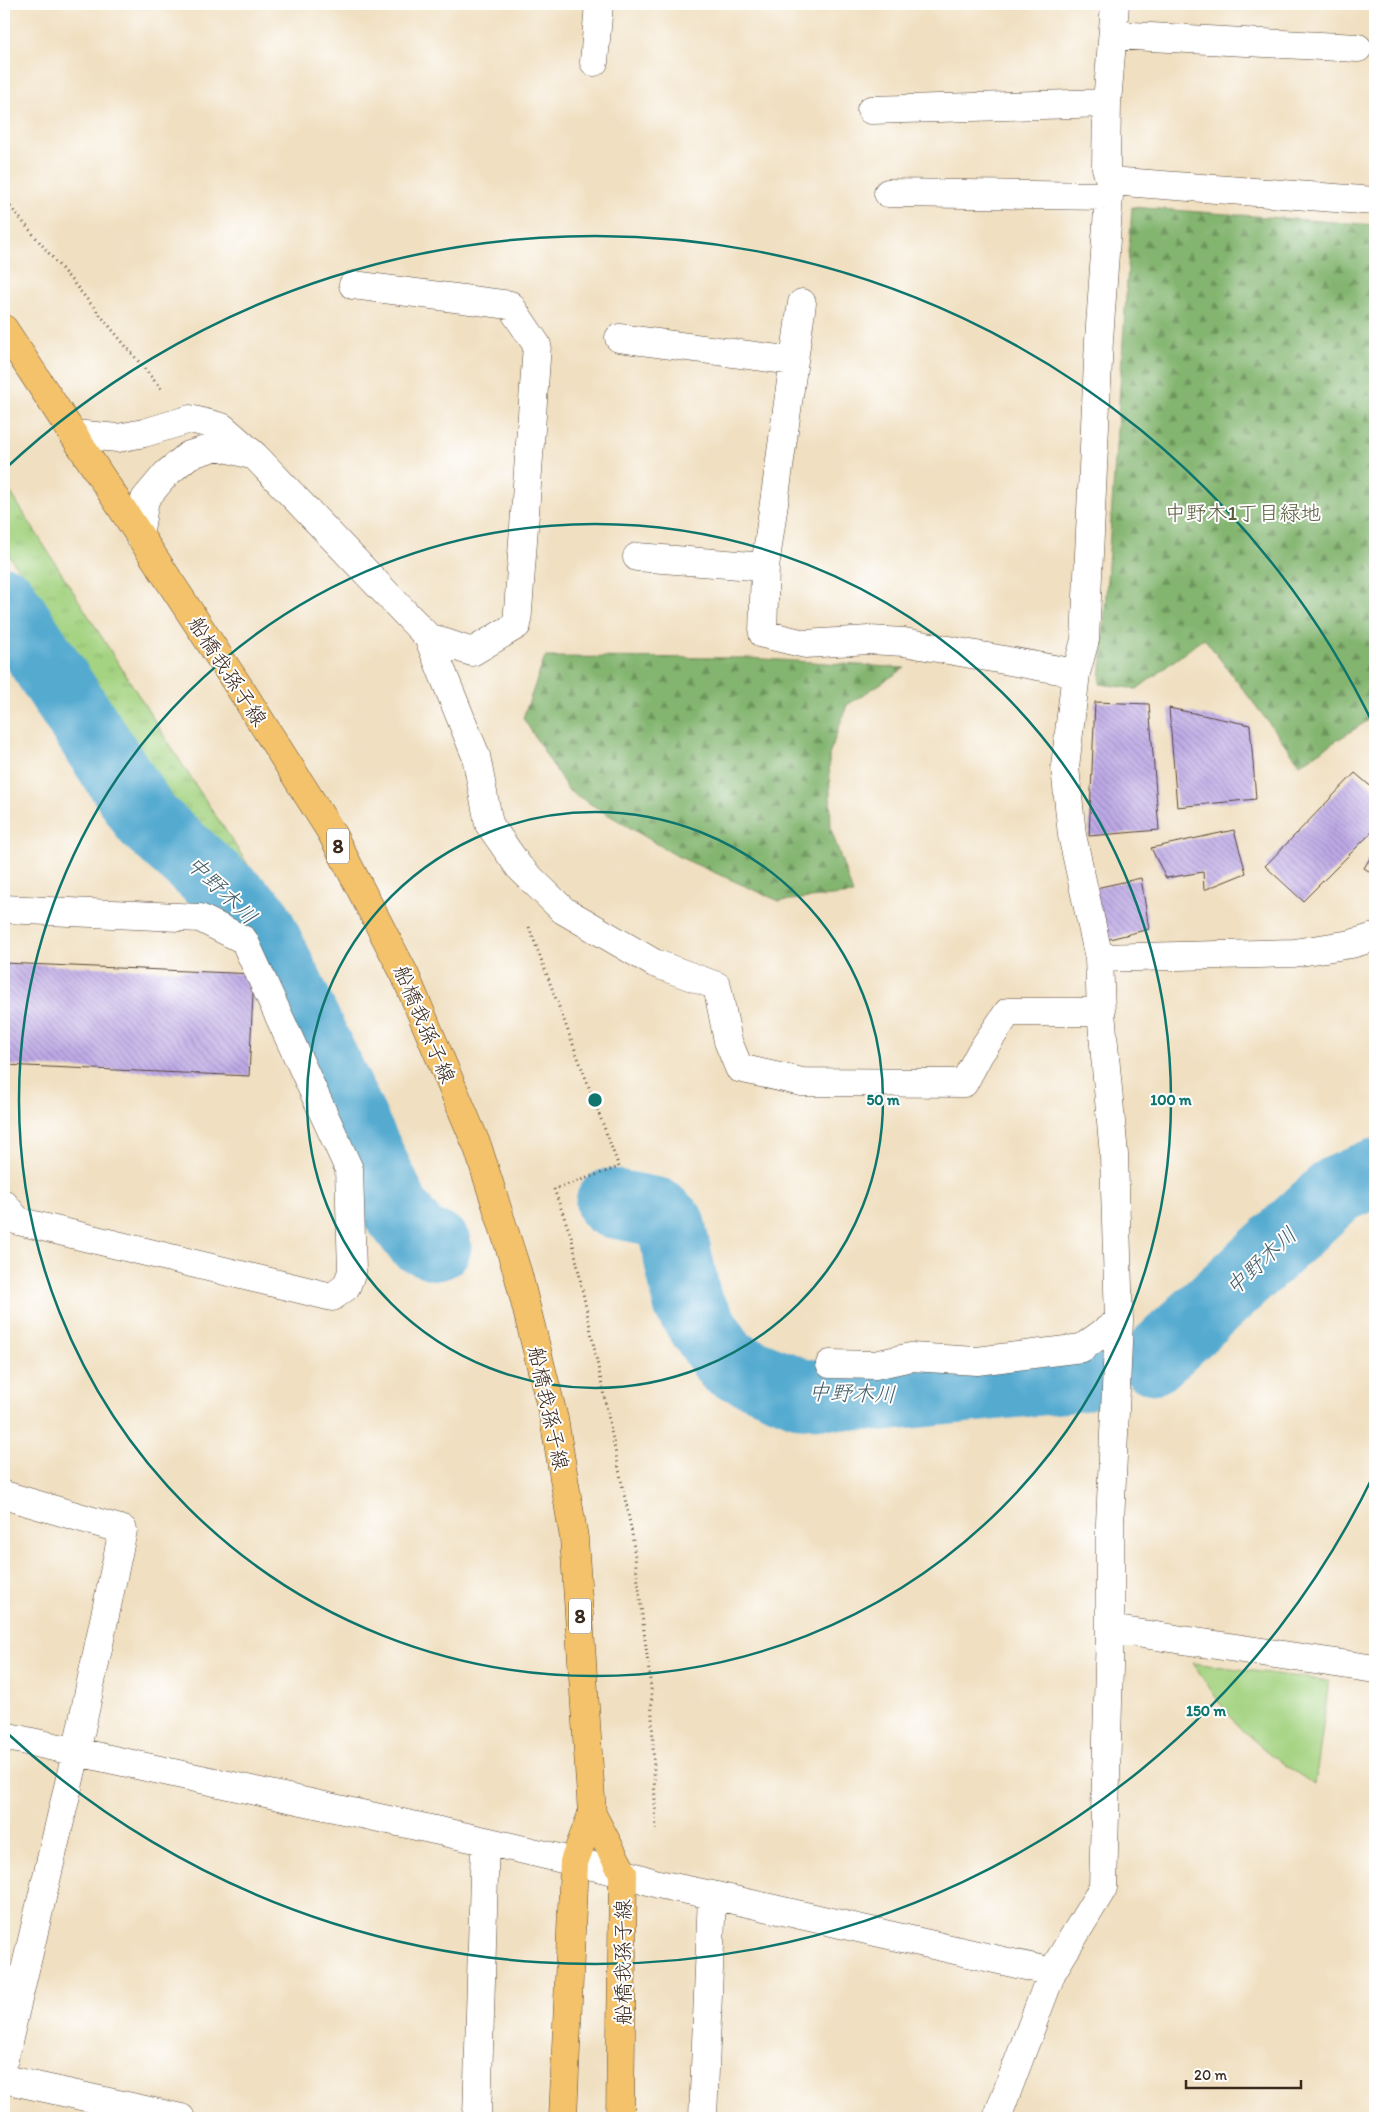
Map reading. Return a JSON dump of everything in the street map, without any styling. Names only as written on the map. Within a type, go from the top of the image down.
[{"type":"main road","name":"船橋我孫子線","points":[[4,329],[238,685],[330,832],[405,975],[478,1148],[518,1274],[554,1419],[574,1538],[592,1814],[623,1873],[620,2118]]},
{"type":"main road","name":"船橋我孫子線","points":[[563,2118],[574,1862],[592,1814]]},
{"type":"street","points":[[594,62],[599,4]]},
{"type":"street","points":[[997,2118],[1052,1972],[1103,1888],[1110,1629],[1110,1523],[1119,1321],[1114,1156],[1101,1012],[1099,958],[1072,835],[1065,766],[1076,673],[1085,640],[1099,340],[1110,189],[1106,168],[1107,103],[1115,4]]},
{"type":"street","points":[[1113,36],[1358,48]]},
{"type":"street","points":[[872,110],[1107,103]]},
{"type":"street","points":[[888,193],[1110,189],[1375,201]]},
{"type":"street","points":[[353,285],[510,305],[538,345],[517,625],[472,652],[428,637]]},
{"type":"street","points":[[802,303],[765,567],[763,634],[805,644],[869,640],[904,642],[1076,673]]},
{"type":"street","points":[[619,338],[794,362]]},
{"type":"street","points":[[73,434],[118,438],[144,433],[190,419],[222,427],[254,456],[428,637],[476,756],[489,824],[519,868],[563,910],[654,963],[717,986],[728,1041],[740,1068],[802,1082],[964,1082],[980,1053],[1008,1012],[1101,1012]]},
{"type":"street","points":[[139,536],[145,499],[166,474],[189,455],[218,446],[254,456]]},
{"type":"street","points":[[637,557],[765,567]]},
{"type":"street","points":[[4,909],[200,918],[244,940],[349,1169],[352,1272],[346,1287],[332,1296],[18,1221],[4,1204]]},
{"type":"street","points":[[1099,958],[1294,952],[1351,944],[1375,937]]},
{"type":"street","points":[[830,1364],[875,1364],[911,1357],[977,1361],[1082,1348],[1119,1321]]},
{"type":"street","points":[[4,1495],[123,1530],[76,1753],[4,2059]]},
{"type":"street","points":[[1110,1629],[1375,1669]]},
{"type":"street","points":[[4,1736],[485,1841],[623,1873],[658,1884],[1052,1972]]},
{"type":"street","points":[[477,2118],[485,1841]]},
{"type":"street","points":[[703,2118],[712,1895]]},
{"type":"street","points":[[4,2079],[181,2118]]},
{"type":"path","points":[[4,199],[170,399],[190,419]]},
{"type":"path","points":[[528,924],[619,1167],[554,1189],[572,1239],[632,1533],[651,1688],[656,1830]]},
{"type":"green space","name":"中野木1丁目緑地","points":[[1132,207],[1375,225],[1375,716],[1300,764],[1204,638],[1137,689],[1100,684]]},
{"type":"green space","points":[[4,482],[187,772],[264,889],[190,831],[4,548]]},
{"type":"green space","points":[[545,657],[749,658],[905,668],[847,705],[829,755],[831,829],[853,894],[779,901],[677,856],[569,791],[523,718]]},
{"type":"green space","points":[[1193,1663],[1329,1681],[1315,1785],[1279,1761],[1235,1722]]},
{"type":"building","points":[[1095,702],[1149,704],[1159,830],[1089,836]]},
{"type":"building","points":[[1169,708],[1250,725],[1256,799],[1177,807]]},
{"type":"building","points":[[1355,773],[1375,790],[1375,829],[1303,901],[1265,866]]},
{"type":"building","points":[[1234,830],[1246,873],[1204,890],[1203,872],[1166,878],[1151,848]]},
{"type":"building","points":[[1375,850],[1375,875],[1364,868]]},
{"type":"building","points":[[1141,878],[1149,929],[1098,942],[1087,890]]},
{"type":"building","points":[[4,963],[254,974],[249,1076],[4,1065]]},
{"type":"waterway","name":"中野木川","points":[[4,601],[147,820],[257,919],[396,1210],[418,1239],[437,1246]]},
{"type":"waterway","name":"中野木川","points":[[1153,1360],[1337,1190],[1375,1173]]},
{"type":"waterway","name":"中野木川","points":[[610,1203],[657,1212],[671,1225],[688,1304],[727,1363],[800,1393],[884,1397],[1080,1377]]}]
